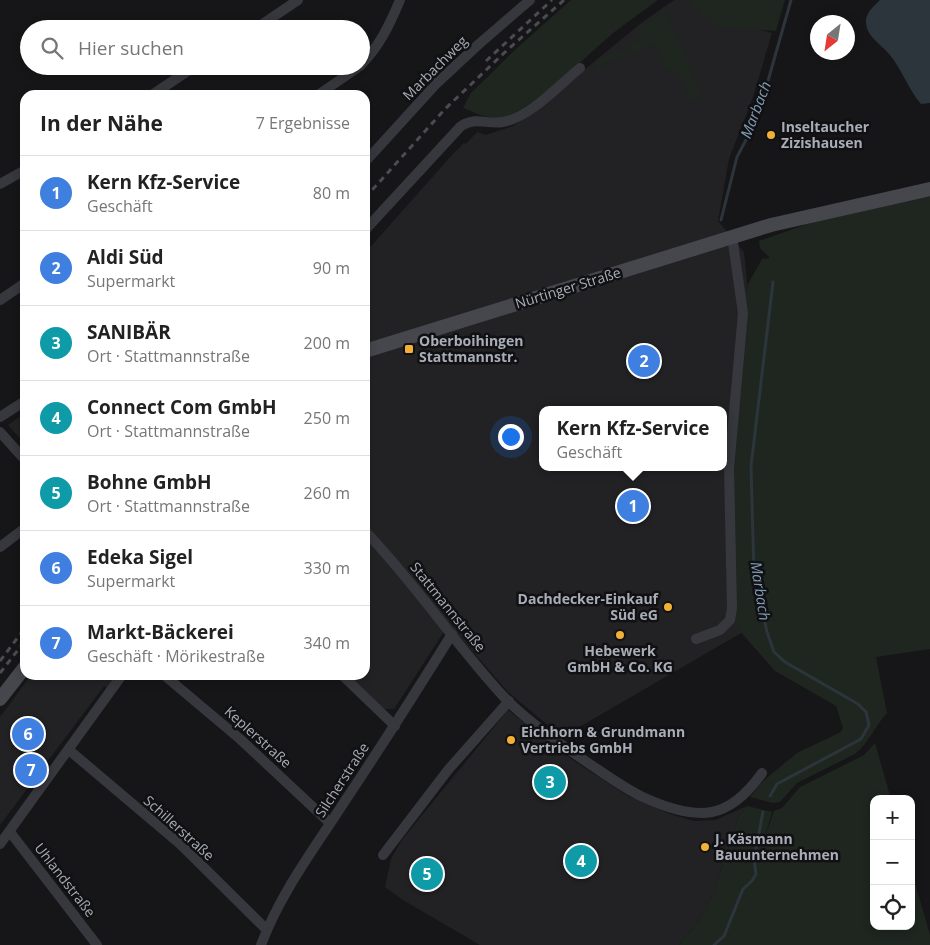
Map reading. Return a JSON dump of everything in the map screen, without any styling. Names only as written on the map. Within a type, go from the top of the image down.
[{"type":"main road","name":"Nürtinger Straße","points":[[370,349],[732,236],[771,225],[930,189]]},
{"type":"main road","points":[[0,699],[20,673]]},
{"type":"street","points":[[268,20],[298,0]]},
{"type":"street","points":[[370,56],[384,37],[400,0]]},
{"type":"street","name":"Marbachweg","points":[[370,157],[437,83],[530,0]]},
{"type":"street","points":[[370,225],[461,126],[468,121],[503,122],[520,116],[580,68]]},
{"type":"street","points":[[159,90],[182,75]]},
{"type":"street","points":[[325,90],[348,75]]},
{"type":"street","points":[[0,184],[20,173]]},
{"type":"street","points":[[696,639],[720,630],[730,620],[732,608],[729,468],[743,314],[732,236]]},
{"type":"street","points":[[0,300],[20,286]]},
{"type":"street","points":[[0,417],[20,404]]},
{"type":"street","points":[[0,432],[20,454]]},
{"type":"street","points":[[0,547],[20,532]]},
{"type":"street","name":"Stattmannstraße","points":[[370,536],[387,554],[509,701],[547,734],[622,786],[645,798],[667,806],[697,812],[712,812],[740,798],[752,787],[762,773]]},
{"type":"street","name":"Silcherstraße","points":[[261,945],[282,899],[304,862],[395,726],[452,634]]},
{"type":"street","points":[[0,844],[118,680]]},
{"type":"street","name":"Keplerstraße","points":[[170,680],[240,738],[330,823]]},
{"type":"street","points":[[347,680],[395,726]]},
{"type":"street","points":[[383,855],[448,770],[509,701]]},
{"type":"street","name":"Schillerstraße","points":[[69,750],[180,844],[267,930]]},
{"type":"street","name":"Uhlandstraße","points":[[10,832],[98,945]]},
{"type":"shaded area","points":[[571,0],[658,0],[612,34],[544,93],[515,112],[503,117],[492,118],[463,108],[471,93],[517,48]]},
{"type":"shaded area","points":[[674,0],[710,0],[744,25],[772,33],[753,97],[729,159],[718,221],[744,252],[750,313],[743,632],[562,737],[508,692],[449,624],[394,709],[383,709],[354,680],[370,680],[370,247],[452,155],[477,132],[486,135],[513,126],[528,116],[640,24]]},
{"type":"shaded area","points":[[685,0],[785,0],[776,31],[723,27],[703,16]]},
{"type":"shaded area","points":[[880,0],[930,0],[930,103],[921,104],[894,60],[875,40],[867,28],[867,16]]},
{"type":"shaded area","points":[[664,10],[685,53],[701,98],[690,102],[681,76],[676,77],[673,69],[666,72],[656,44],[599,65],[602,71],[599,73],[592,66],[612,50],[617,55],[641,38],[636,31]]},
{"type":"shaded area","points":[[930,195],[930,649],[876,657],[887,713],[864,745],[855,754],[797,783],[780,802],[773,803],[750,797],[763,781],[797,753],[841,732],[843,728],[836,706],[775,671],[738,629],[734,616],[732,467],[748,326],[748,284],[762,259],[770,258],[760,248],[759,241],[816,221]]},
{"type":"shaded area","points":[[20,417],[20,438],[8,425]]},
{"type":"shaded area","points":[[27,680],[113,680],[107,688],[104,686],[0,825],[0,717]]},
{"type":"shaded area","points":[[508,710],[571,759],[628,796],[670,814],[694,821],[716,820],[747,806],[739,816],[714,892],[698,922],[679,945],[480,945],[403,900],[385,887],[391,859],[401,841]]},
{"type":"shaded area","points":[[875,743],[890,795],[870,795],[870,930],[915,930],[915,883],[930,935],[930,945],[679,945],[698,922],[714,892],[739,816],[747,806],[772,812],[764,840],[774,811],[782,808],[800,787],[864,755]]},
{"type":"waterway","name":"Marbach","points":[[721,220],[737,157],[748,136],[764,95],[791,0]]},
{"type":"waterway","name":"Marbach","points":[[770,796],[777,784],[861,739],[869,725],[866,712],[858,704],[785,662],[774,652],[767,632],[754,574],[751,466],[773,282]]},
{"type":"waterway","name":"Marbach","points":[[714,945],[724,936],[743,889],[752,881],[756,874],[754,859],[763,812]]},
{"type":"railway","points":[[486,61],[552,0]]},
{"type":"railway","points":[[370,192],[445,109],[564,0]]},
{"type":"railway","points":[[0,661],[20,635]]},
{"type":"railway","points":[[0,673],[20,647]]},
{"type":"place","name":"Inseltaucher Zizishausen","points":[[771,135]]},
{"type":"place","name":"Oberboihingen Stattmannstr.","points":[[409,349]]},
{"type":"place","name":"Aldi Süd","points":[[644,361]]},
{"type":"place","name":"Kern Kfz-Service","points":[[633,506]]},
{"type":"place","name":"Dachdecker-Einkauf Süd eG","points":[[668,607]]},
{"type":"place","name":"Hebewerk GmbH & Co. KG","points":[[620,635]]},
{"type":"place","name":"Edeka Sigel","points":[[28,734]]},
{"type":"place","name":"Eichhorn & Grundmann Vertriebs GmbH","points":[[511,740]]},
{"type":"place","name":"Markt-Bäckerei","points":[[31,770]]},
{"type":"place","name":"SANIBÄR","points":[[550,782]]},
{"type":"place","name":"J. Käsmann Bauunternehmen","points":[[705,847]]},
{"type":"place","name":"Connect Com GmbH","points":[[581,861]]},
{"type":"place","name":"Bohne GmbH","points":[[427,874]]}]
